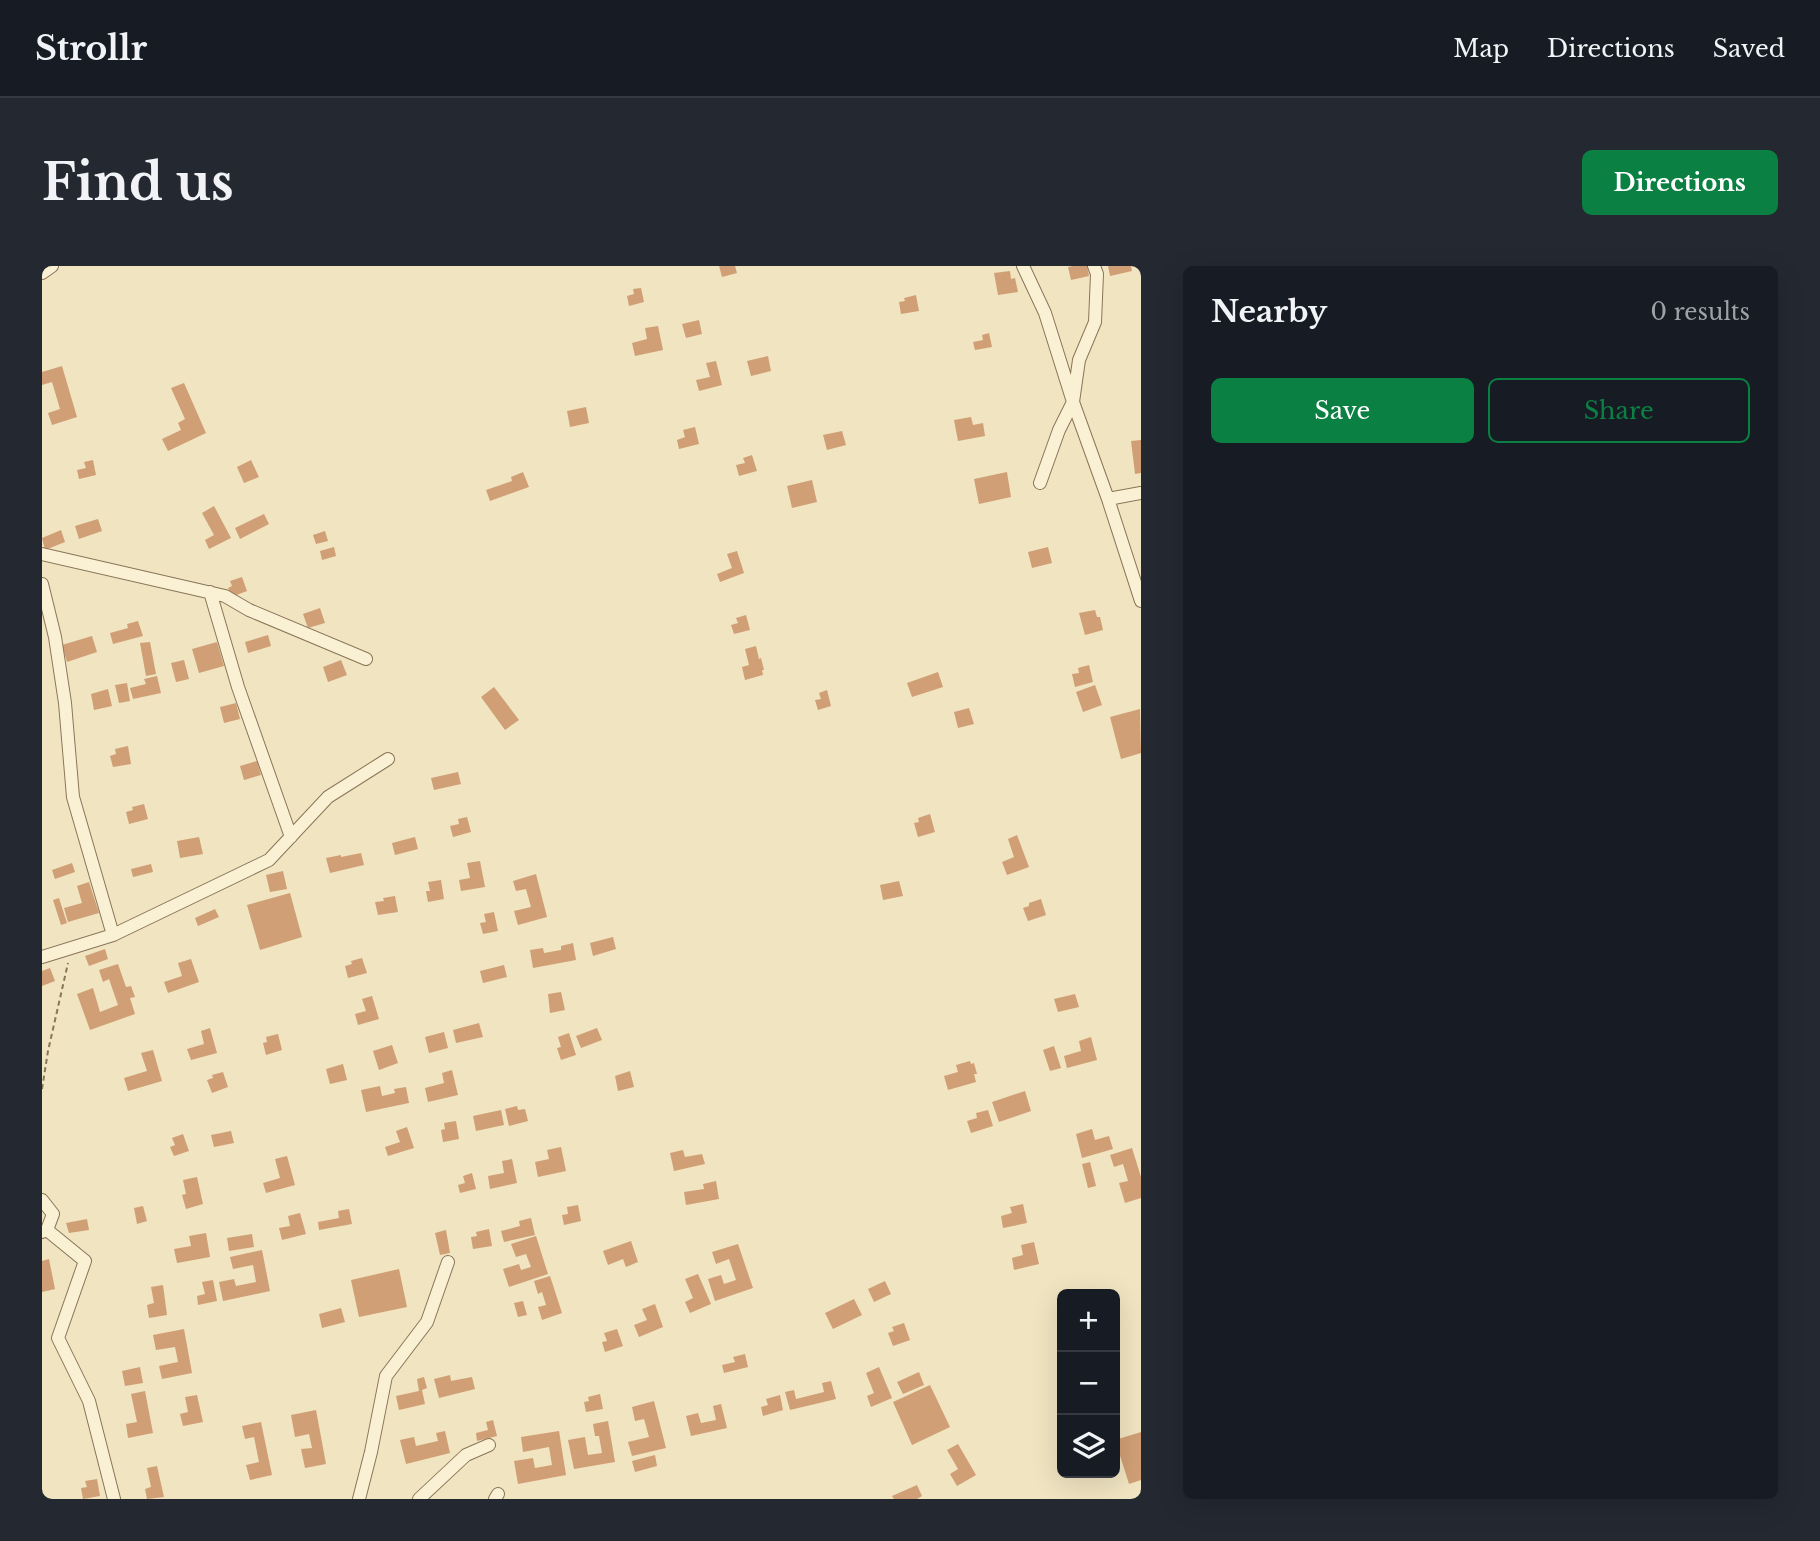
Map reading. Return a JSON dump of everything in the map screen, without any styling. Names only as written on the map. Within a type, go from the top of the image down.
[{"type":"street","points":[[42,273],[52,266]]},
{"type":"street","points":[[1023,266],[1045,313],[1141,601]]},
{"type":"street","points":[[1040,483],[1059,430],[1073,402],[1079,360],[1095,322],[1097,274],[1094,266]]},
{"type":"street","points":[[1108,499],[1141,493]]},
{"type":"street","points":[[42,554],[226,596],[249,610],[366,659]]},
{"type":"street","points":[[42,584],[55,637],[65,703],[74,797],[113,935]]},
{"type":"street","points":[[210,592],[238,687],[291,836]]},
{"type":"street","points":[[42,957],[113,935],[269,860],[328,797],[388,759]]},
{"type":"street","points":[[42,1200],[54,1214],[45,1231],[85,1261],[58,1338],[89,1401],[114,1499]]},
{"type":"street","points":[[359,1499],[386,1377],[427,1322],[448,1262]]},
{"type":"street","points":[[419,1499],[466,1455],[489,1445]]},
{"type":"path","points":[[42,1089],[71,948]]},
{"type":"building","points":[[719,266],[735,266],[737,273],[722,277]]},
{"type":"building","points":[[1087,266],[1089,276],[1071,280],[1068,267]]},
{"type":"building","points":[[1108,266],[1131,266],[1132,271],[1110,276]]},
{"type":"building","points":[[1010,271],[1011,279],[1015,278],[1018,292],[998,295],[994,273]]},
{"type":"building","points":[[641,288],[644,302],[629,306],[627,296],[634,294],[633,289]]},
{"type":"building","points":[[916,295],[919,311],[901,314],[899,302]]},
{"type":"building","points":[[699,320],[702,334],[686,338],[682,324]]},
{"type":"building","points":[[658,326],[663,350],[635,356],[632,343],[647,339],[645,328]]},
{"type":"building","points":[[989,333],[992,347],[975,350],[973,342],[983,340],[982,335]]},
{"type":"building","points":[[768,356],[771,371],[751,376],[747,361]]},
{"type":"building","points":[[716,361],[722,385],[699,391],[696,380],[710,377],[706,363]]},
{"type":"building","points":[[62,366],[77,417],[52,425],[48,413],[60,409],[52,382],[42,385],[42,372]]},
{"type":"building","points":[[184,383],[206,433],[168,451],[162,439],[181,430],[178,423],[185,419],[171,388]]},
{"type":"building","points":[[586,407],[589,423],[570,427],[567,411]]},
{"type":"building","points":[[971,417],[973,425],[983,423],[985,436],[958,441],[954,420]]},
{"type":"building","points":[[695,427],[699,444],[679,449],[677,440],[685,437],[683,430]]},
{"type":"building","points":[[842,431],[846,445],[827,450],[823,435]]},
{"type":"building","points":[[1141,440],[1141,473],[1135,474],[1131,441]]},
{"type":"building","points":[[752,455],[757,471],[739,476],[736,465],[745,463],[743,458]]},
{"type":"building","points":[[93,460],[96,475],[79,479],[77,470],[86,468],[84,462]]},
{"type":"building","points":[[251,460],[259,477],[244,483],[237,467]]},
{"type":"building","points":[[523,472],[529,487],[490,501],[486,490],[512,481],[511,477]]},
{"type":"building","points":[[1007,472],[1011,497],[979,504],[974,479]]},
{"type":"building","points":[[812,480],[817,502],[792,508],[787,486]]},
{"type":"building","points":[[214,506],[231,538],[209,549],[205,540],[214,535],[202,513]]},
{"type":"building","points":[[264,514],[269,524],[240,539],[235,528]]},
{"type":"building","points":[[98,519],[102,531],[79,539],[75,526]]},
{"type":"building","points":[[61,530],[65,542],[45,550],[42,538]]},
{"type":"building","points":[[325,531],[328,541],[316,544],[313,535]]},
{"type":"building","points":[[334,547],[336,556],[322,560],[320,551]]},
{"type":"building","points":[[1048,547],[1052,563],[1032,568],[1028,552]]},
{"type":"building","points":[[737,551],[744,573],[720,582],[717,574],[732,568],[727,554]]},
{"type":"building","points":[[242,577],[247,591],[231,597],[228,588],[232,586],[230,581]]},
{"type":"building","points":[[320,608],[325,623],[308,628],[303,614]]},
{"type":"building","points":[[1095,610],[1103,630],[1085,635],[1079,613]]},
{"type":"building","points":[[746,615],[750,630],[734,634],[731,625],[738,623],[736,618]]},
{"type":"building","points":[[138,621],[143,636],[113,644],[110,633],[128,628],[127,624]]},
{"type":"building","points":[[268,635],[271,646],[248,653],[245,642]]},
{"type":"building","points":[[92,636],[97,652],[67,662],[62,645]]},
{"type":"building","points":[[150,642],[156,674],[146,676],[140,643]]},
{"type":"building","points":[[217,642],[224,666],[199,673],[192,649]]},
{"type":"building","points":[[756,646],[764,670],[763,675],[745,680],[742,667],[749,665],[745,649]]},
{"type":"building","points":[[184,660],[189,679],[176,682],[171,663]]},
{"type":"building","points":[[341,660],[347,675],[328,682],[323,667]]},
{"type":"building","points":[[1089,665],[1093,682],[1075,687],[1072,674],[1079,673],[1078,668]]},
{"type":"building","points":[[938,672],[943,687],[912,697],[907,683]]},
{"type":"building","points":[[157,676],[161,693],[133,699],[130,688],[146,684],[144,679]]},
{"type":"building","points":[[127,683],[130,701],[119,703],[115,685]]},
{"type":"building","points":[[1095,685],[1102,705],[1083,712],[1076,692]]},
{"type":"building","points":[[494,687],[519,720],[505,730],[481,697]]},
{"type":"building","points":[[108,689],[112,706],[94,710],[91,694]]},
{"type":"building","points":[[827,690],[831,706],[818,710],[815,700],[821,699],[819,693]]},
{"type":"building","points":[[236,703],[240,719],[224,723],[220,707]]},
{"type":"building","points":[[969,708],[974,724],[958,728],[954,712]]},
{"type":"building","points":[[1140,709],[1141,753],[1121,759],[1110,717]]},
{"type":"building","points":[[128,746],[131,764],[113,767],[110,756],[116,754],[115,749]]},
{"type":"building","points":[[257,761],[261,775],[244,780],[240,766]]},
{"type":"building","points":[[458,772],[461,784],[434,790],[431,778]]},
{"type":"building","points":[[144,804],[148,819],[129,824],[126,812],[133,810],[132,807]]},
{"type":"building","points":[[930,814],[935,832],[918,837],[914,823],[919,822],[918,818]]},
{"type":"building","points":[[467,817],[471,832],[453,837],[450,826],[459,824],[458,819]]},
{"type":"building","points":[[1017,835],[1029,867],[1007,875],[1002,862],[1014,857],[1008,839]]},
{"type":"building","points":[[199,837],[203,854],[180,858],[177,841]]},
{"type":"building","points":[[415,837],[418,849],[395,855],[392,843]]},
{"type":"building","points":[[361,853],[364,865],[330,873],[326,858]]},
{"type":"building","points":[[480,861],[485,887],[461,891],[459,880],[470,878],[467,863]]},
{"type":"building","points":[[72,863],[75,872],[55,879],[52,870]]},
{"type":"building","points":[[151,864],[153,872],[133,877],[131,869]]},
{"type":"building","points":[[283,871],[287,889],[270,892],[266,875]]},
{"type":"building","points":[[536,874],[547,917],[518,925],[514,911],[531,907],[526,889],[516,891],[513,881]]},
{"type":"building","points":[[441,880],[444,899],[428,902],[428,882]]},
{"type":"building","points":[[899,881],[903,896],[883,900],[880,885]]},
{"type":"building","points":[[89,882],[99,913],[68,922],[64,908],[82,903],[77,886]]},
{"type":"building","points":[[290,893],[302,937],[260,950],[247,905]]},
{"type":"building","points":[[395,896],[398,912],[378,915],[375,902]]},
{"type":"building","points":[[59,898],[67,923],[61,925],[53,900]]},
{"type":"building","points":[[1041,899],[1046,915],[1028,921],[1023,908]]},
{"type":"building","points":[[215,909],[219,917],[198,926],[195,918]]},
{"type":"building","points":[[494,912],[498,931],[483,934],[480,923],[486,922],[484,914]]},
{"type":"building","points":[[613,937],[616,949],[593,956],[590,943]]},
{"type":"building","points":[[573,943],[576,960],[533,968],[530,950],[543,948],[544,953],[561,950],[561,946]]},
{"type":"building","points":[[105,949],[108,959],[89,966],[85,956]]},
{"type":"building","points":[[362,958],[367,973],[348,978],[345,966]]},
{"type":"building","points":[[191,959],[199,982],[168,993],[164,982],[182,976],[178,963]]},
{"type":"building","points":[[118,964],[126,987],[131,986],[135,997],[130,998],[135,1014],[90,1030],[77,994],[93,988],[100,1012],[118,1005],[109,979],[103,982],[99,970]]},
{"type":"building","points":[[504,965],[507,977],[483,983],[480,971]]},
{"type":"building","points":[[50,968],[55,981],[42,986],[42,971]]},
{"type":"building","points":[[561,992],[565,1010],[550,1013],[548,994]]},
{"type":"building","points":[[1075,994],[1079,1007],[1058,1012],[1054,999]]},
{"type":"building","points":[[372,996],[379,1019],[358,1025],[355,1014],[366,1011],[362,999]]},
{"type":"building","points":[[479,1023],[483,1037],[456,1043],[453,1030]]},
{"type":"building","points":[[210,1028],[217,1053],[191,1060],[187,1049],[204,1044],[201,1031]]},
{"type":"building","points":[[597,1028],[602,1040],[581,1048],[576,1036]]},
{"type":"building","points":[[444,1032],[448,1048],[429,1053],[425,1037]]},
{"type":"building","points":[[569,1033],[576,1055],[561,1060],[557,1048],[561,1047],[558,1037]]},
{"type":"building","points":[[278,1034],[282,1050],[266,1055],[263,1043],[267,1042],[266,1037]]},
{"type":"building","points":[[1091,1037],[1097,1060],[1067,1068],[1064,1056],[1081,1051],[1079,1041]]},
{"type":"building","points":[[392,1045],[398,1063],[379,1070],[373,1051]]},
{"type":"building","points":[[1054,1046],[1061,1068],[1050,1071],[1043,1050]]},
{"type":"building","points":[[153,1050],[162,1081],[128,1091],[124,1078],[147,1071],[141,1053]]},
{"type":"building","points":[[970,1061],[971,1064],[974,1063],[976,1082],[948,1090],[944,1076],[958,1072],[956,1065]]},
{"type":"building","points":[[343,1064],[347,1080],[330,1084],[326,1069]]},
{"type":"building","points":[[452,1070],[458,1095],[428,1102],[425,1088],[444,1083],[442,1073]]},
{"type":"building","points":[[630,1071],[634,1087],[618,1091],[615,1076]]},
{"type":"building","points":[[223,1072],[228,1087],[212,1093],[207,1080],[213,1078],[212,1075]]},
{"type":"building","points":[[380,1086],[382,1096],[395,1093],[394,1089],[406,1087],[409,1103],[366,1112],[361,1090]]},
{"type":"building","points":[[1025,1091],[1031,1111],[999,1122],[992,1102]]},
{"type":"building","points":[[517,1106],[518,1110],[525,1109],[528,1121],[509,1126],[505,1109]]},
{"type":"building","points":[[501,1110],[504,1125],[476,1131],[473,1116]]},
{"type":"building","points":[[988,1110],[993,1126],[971,1133],[967,1121],[977,1118],[976,1113]]},
{"type":"building","points":[[456,1121],[459,1139],[443,1142],[441,1130],[445,1129],[444,1123]]},
{"type":"building","points":[[407,1127],[414,1148],[388,1156],[385,1147],[400,1142],[396,1131]]},
{"type":"building","points":[[1092,1129],[1095,1140],[1109,1136],[1113,1149],[1082,1158],[1076,1134]]},
{"type":"building","points":[[231,1131],[234,1143],[214,1147],[211,1135]]},
{"type":"building","points":[[183,1134],[189,1151],[174,1156],[170,1147],[175,1145],[172,1138]]},
{"type":"building","points":[[561,1147],[566,1171],[538,1177],[535,1162],[549,1159],[547,1150]]},
{"type":"building","points":[[1132,1148],[1141,1177],[1141,1198],[1125,1203],[1119,1183],[1128,1181],[1123,1164],[1114,1167],[1110,1155]]},
{"type":"building","points":[[683,1150],[685,1157],[702,1154],[705,1164],[674,1171],[670,1153]]},
{"type":"building","points":[[287,1156],[295,1185],[266,1193],[263,1183],[280,1178],[275,1159]]},
{"type":"building","points":[[512,1159],[517,1183],[490,1189],[488,1176],[504,1173],[502,1161]]},
{"type":"building","points":[[1090,1162],[1096,1186],[1088,1188],[1082,1164]]},
{"type":"building","points":[[472,1173],[476,1189],[460,1193],[458,1185],[465,1183],[463,1176]]},
{"type":"building","points":[[197,1177],[203,1204],[186,1209],[182,1195],[186,1194],[183,1180]]},
{"type":"building","points":[[716,1181],[719,1199],[686,1205],[684,1192],[704,1189],[703,1184]]},
{"type":"building","points":[[1023,1204],[1027,1223],[1003,1228],[1001,1216],[1012,1213],[1010,1207]]},
{"type":"building","points":[[578,1205],[581,1221],[564,1225],[562,1215],[568,1214],[567,1207]]},
{"type":"building","points":[[143,1206],[147,1221],[137,1224],[134,1208]]},
{"type":"building","points":[[349,1209],[352,1224],[319,1230],[318,1222],[339,1218],[338,1211]]},
{"type":"building","points":[[300,1213],[306,1234],[282,1240],[279,1228],[290,1226],[288,1216]]},
{"type":"building","points":[[531,1218],[535,1235],[504,1242],[501,1231],[520,1226],[519,1221]]},
{"type":"building","points":[[87,1219],[89,1230],[69,1233],[66,1223]]},
{"type":"building","points":[[489,1229],[492,1246],[473,1249],[471,1237],[477,1236],[476,1232]]},
{"type":"building","points":[[446,1230],[450,1253],[440,1255],[435,1233]]},
{"type":"building","points":[[206,1233],[210,1257],[177,1263],[174,1249],[191,1246],[189,1236]]},
{"type":"building","points":[[252,1234],[254,1247],[229,1251],[227,1238]]},
{"type":"building","points":[[536,1236],[548,1274],[509,1287],[503,1269],[519,1264],[521,1270],[531,1267],[526,1254],[516,1257],[511,1244]]},
{"type":"building","points":[[631,1241],[638,1262],[626,1267],[623,1259],[608,1265],[603,1251]]},
{"type":"building","points":[[1034,1242],[1039,1264],[1014,1270],[1012,1258],[1023,1255],[1021,1245]]},
{"type":"building","points":[[738,1244],[753,1288],[715,1301],[708,1279],[721,1275],[724,1284],[736,1280],[729,1259],[716,1264],[712,1252]]},
{"type":"building","points":[[262,1250],[270,1291],[223,1301],[219,1282],[234,1279],[236,1286],[256,1282],[253,1265],[233,1269],[230,1257]]},
{"type":"building","points":[[49,1259],[55,1289],[42,1292],[42,1261]]},
{"type":"building","points":[[399,1269],[407,1307],[359,1317],[351,1280]]},
{"type":"building","points":[[698,1274],[711,1304],[690,1313],[685,1302],[693,1298],[685,1279]]},
{"type":"building","points":[[550,1276],[562,1313],[542,1320],[538,1307],[546,1305],[542,1292],[538,1294],[534,1281]]},
{"type":"building","points":[[213,1280],[217,1301],[198,1305],[197,1296],[205,1294],[202,1282]]},
{"type":"building","points":[[885,1281],[891,1294],[874,1302],[868,1289]]},
{"type":"building","points":[[163,1285],[167,1315],[149,1318],[147,1305],[154,1303],[151,1287]]},
{"type":"building","points":[[854,1299],[862,1315],[833,1329],[825,1313]]},
{"type":"building","points":[[523,1301],[527,1315],[518,1317],[514,1303]]},
{"type":"building","points":[[655,1304],[663,1327],[639,1337],[634,1325],[647,1320],[642,1309]]},
{"type":"building","points":[[341,1308],[345,1322],[322,1328],[319,1314]]},
{"type":"building","points":[[904,1323],[910,1340],[893,1346],[888,1333],[894,1331],[892,1327]]},
{"type":"building","points":[[184,1329],[192,1373],[162,1379],[159,1366],[178,1362],[175,1347],[156,1350],[153,1335]]},
{"type":"building","points":[[617,1329],[623,1346],[605,1352],[602,1342],[607,1341],[604,1333]]},
{"type":"building","points":[[745,1354],[748,1367],[724,1373],[722,1365],[735,1362],[733,1357]]},
{"type":"building","points":[[140,1367],[143,1383],[125,1386],[122,1371]]},
{"type":"building","points":[[879,1367],[892,1398],[871,1407],[867,1396],[874,1393],[866,1373]]},
{"type":"building","points":[[919,1372],[924,1385],[903,1394],[897,1382]]},
{"type":"building","points":[[450,1375],[451,1381],[472,1377],[475,1389],[439,1398],[434,1379]]},
{"type":"building","points":[[424,1377],[427,1388],[422,1390],[425,1404],[399,1410],[396,1396],[419,1391],[417,1379]]},
{"type":"building","points":[[831,1381],[836,1399],[790,1410],[785,1392],[794,1390],[796,1399],[824,1392],[822,1383]]},
{"type":"building","points":[[930,1385],[950,1427],[912,1445],[893,1402]]},
{"type":"building","points":[[145,1391],[153,1433],[128,1438],[126,1424],[137,1422],[131,1394]]},
{"type":"building","points":[[600,1394],[603,1409],[586,1412],[584,1402],[589,1401],[588,1397]]},
{"type":"building","points":[[197,1395],[203,1422],[183,1426],[180,1414],[188,1412],[185,1397]]},
{"type":"building","points":[[780,1395],[783,1410],[763,1416],[761,1407],[768,1405],[766,1399]]},
{"type":"building","points":[[654,1401],[666,1448],[632,1456],[628,1442],[649,1437],[644,1419],[635,1421],[632,1407]]},
{"type":"building","points":[[721,1404],[727,1428],[691,1436],[686,1416],[698,1413],[701,1423],[716,1420],[713,1406]]},
{"type":"building","points":[[316,1410],[326,1464],[305,1468],[301,1449],[312,1448],[309,1434],[295,1437],[291,1415]]},
{"type":"building","points":[[493,1420],[497,1436],[477,1441],[476,1433],[488,1430],[486,1422]]},
{"type":"building","points":[[608,1421],[615,1462],[574,1469],[568,1440],[585,1437],[588,1455],[602,1453],[599,1436],[595,1436],[593,1424]]},
{"type":"building","points":[[261,1422],[272,1475],[250,1480],[246,1465],[259,1462],[254,1437],[245,1439],[242,1426]]},
{"type":"building","points":[[445,1431],[450,1453],[406,1464],[400,1440],[414,1437],[416,1446],[438,1441],[436,1433]]},
{"type":"building","points":[[559,1431],[566,1475],[518,1484],[514,1461],[533,1458],[535,1468],[552,1465],[549,1447],[523,1452],[521,1437]]},
{"type":"building","points":[[1141,1432],[1141,1480],[1129,1484],[1120,1456],[1120,1438]]},
{"type":"building","points":[[958,1444],[976,1475],[957,1486],[950,1474],[958,1469],[947,1450]]},
{"type":"building","points":[[655,1455],[657,1466],[635,1472],[632,1461]]},
{"type":"building","points":[[157,1466],[164,1497],[147,1499],[145,1489],[151,1487],[147,1468]]},
{"type":"building","points":[[97,1479],[100,1496],[83,1499],[81,1488],[87,1487],[85,1481]]},
{"type":"building","points":[[917,1485],[922,1496],[917,1499],[894,1499],[892,1496]]}]
